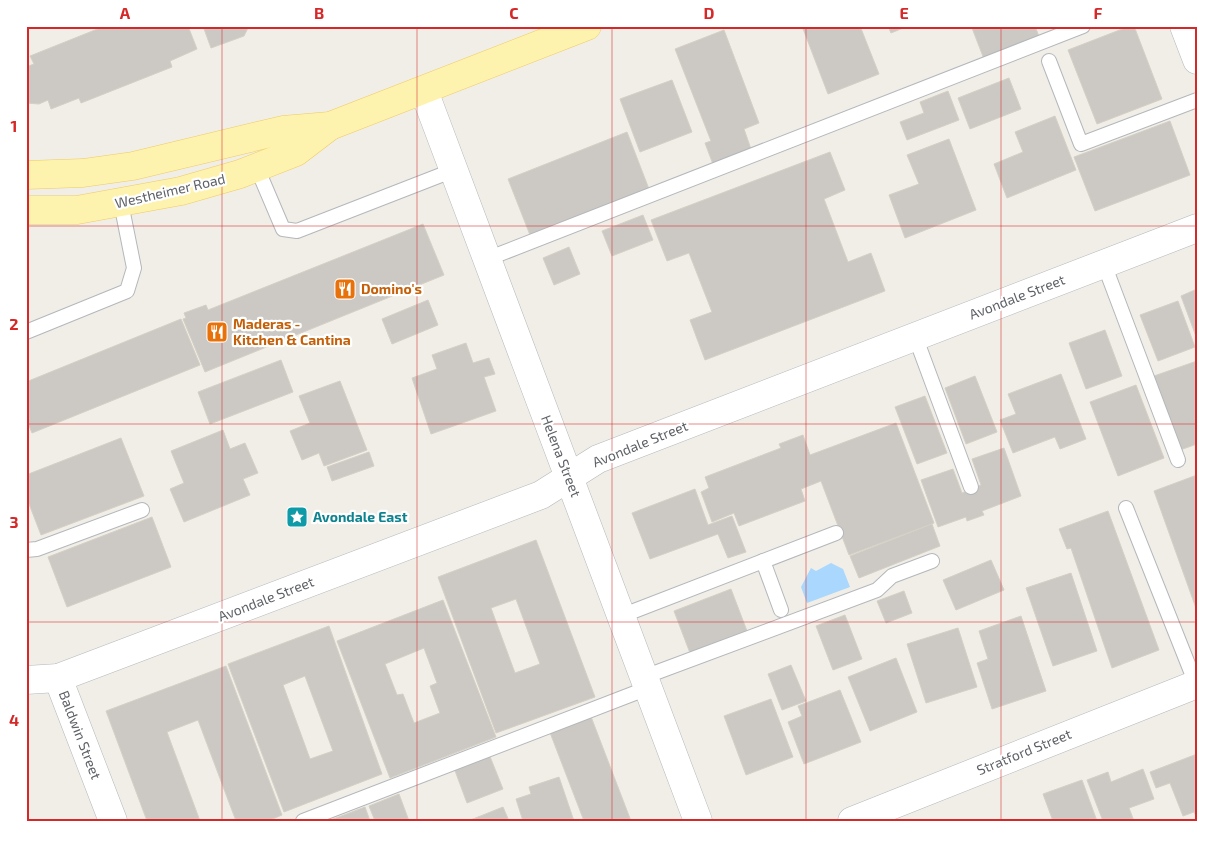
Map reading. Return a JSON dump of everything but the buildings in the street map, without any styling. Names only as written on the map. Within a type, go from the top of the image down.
[{"type":"main road","name":"Westheimer Road","points":[[26,174],[82,173],[133,166],[283,130],[330,126],[587,26]]},
{"type":"main road","name":"Westheimer Road","points":[[26,210],[77,210],[182,191],[257,168],[296,152],[330,126]]},
{"type":"street","points":[[1184,26],[1197,60]]},
{"type":"street","name":"Helena Street","points":[[424,91],[698,821]]},
{"type":"street","name":"Avondale Street","points":[[58,678],[541,495],[598,459],[1197,228]]},
{"type":"street","name":"Baldwin Street","points":[[26,680],[58,678],[113,821]]},
{"type":"street","name":"Stratford Street","points":[[852,821],[1197,684]]},
{"type":"lane","points":[[487,259],[1083,26]]},
{"type":"lane","points":[[1049,61],[1081,144],[1197,100]]},
{"type":"lane","points":[[257,168],[283,229],[298,231],[454,170]]},
{"type":"lane","points":[[26,332],[127,291],[134,268],[121,203]]},
{"type":"lane","points":[[1104,264],[1178,460]]},
{"type":"lane","points":[[916,336],[971,487]]},
{"type":"lane","points":[[1126,508],[1197,684]]},
{"type":"lane","points":[[26,550],[37,549],[142,510]]},
{"type":"lane","points":[[621,616],[836,533]]},
{"type":"lane","points":[[763,561],[781,610]]},
{"type":"lane","points":[[303,821],[877,590],[892,576],[932,561]]},
{"type":"water","points":[[831,563],[843,569],[850,587],[807,603],[801,587],[811,568],[816,571]]},
{"type":"place","name":"Domino's","points":[[345,289]]},
{"type":"place","name":"Maderas - Kitchen & Cantina","points":[[217,332]]},
{"type":"place","name":"Avondale East","points":[[297,517]]}]
